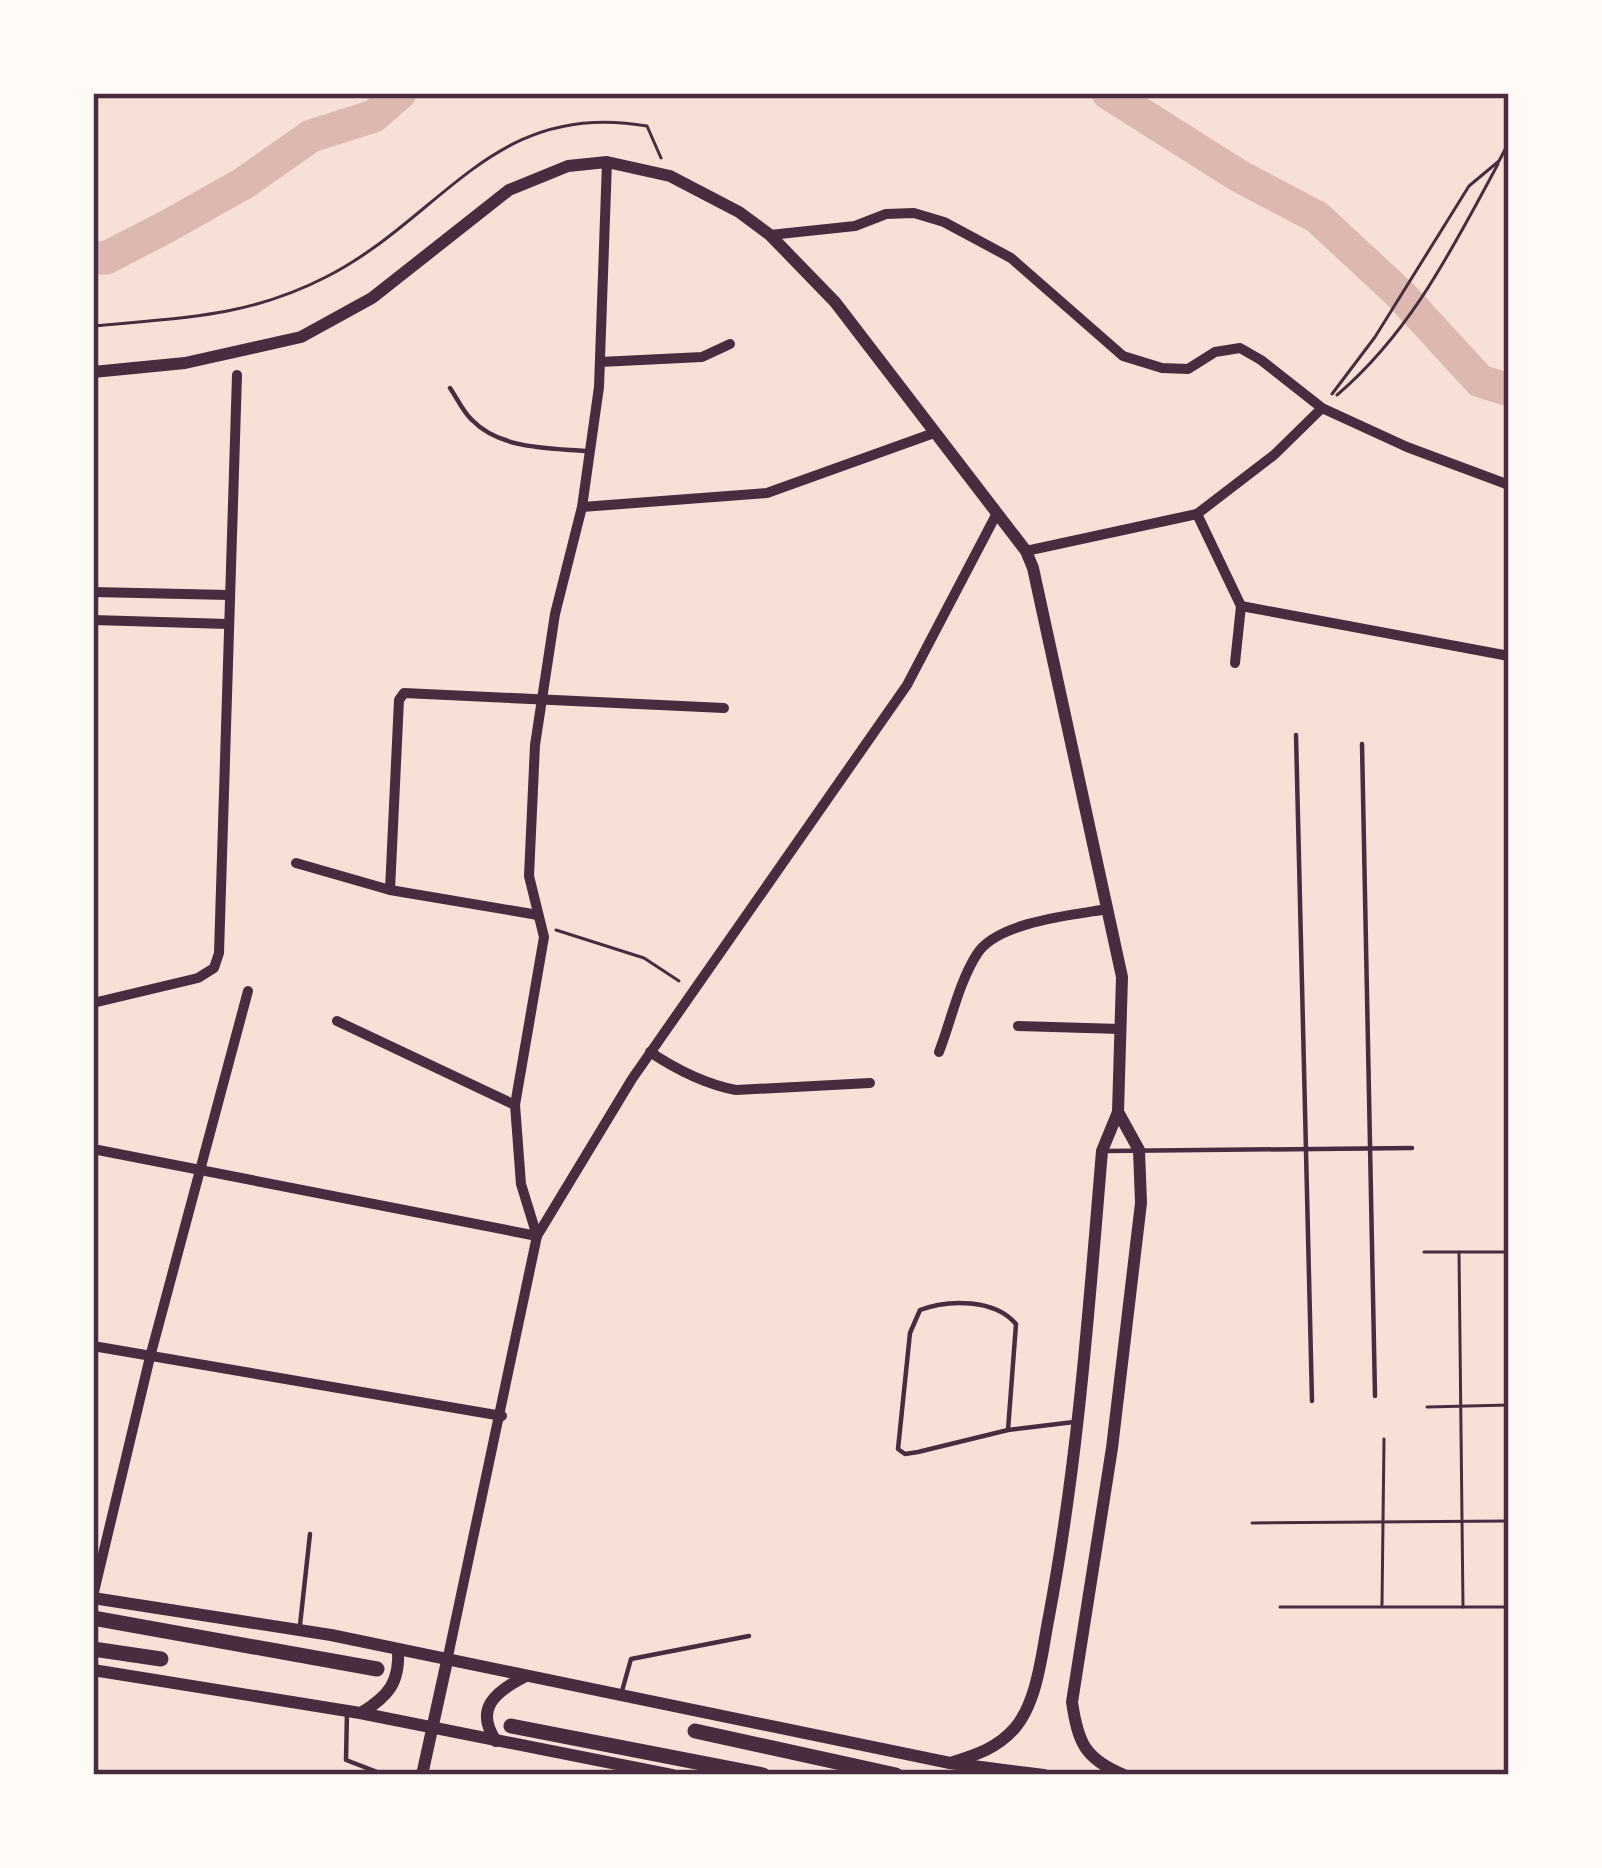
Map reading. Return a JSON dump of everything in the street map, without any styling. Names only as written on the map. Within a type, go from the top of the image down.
[{"type":"main road","points":[[93,1618],[377,1669]]},
{"type":"main road","points":[[93,1649],[161,1659]]},
{"type":"main road","points":[[511,1726],[763,1775]]},
{"type":"main road","points":[[695,1731],[896,1775]]},
{"type":"street","points":[[537,1236],[521,1184],[515,1105],[541,920],[529,876],[540,698],[591,451],[600,362],[607,162]]},
{"type":"street","points":[[93,372],[185,364],[301,338],[372,298],[509,190],[568,166],[607,162],[670,176],[740,212],[770,235],[835,302],[1027,550],[1122,976],[1118,1112],[1102,1151],[1079,1422],[1062,1546],[1029,1699],[1016,1727],[989,1751],[950,1763]]},
{"type":"street","points":[[770,235],[855,226],[886,214],[914,213],[944,222],[1011,259],[1123,356],[1162,368],[1188,369],[1215,352],[1240,348],[1322,408],[1407,447],[1509,485]]},
{"type":"street","points":[[600,362],[702,357],[730,344]]},
{"type":"street","points":[[93,1004],[198,978],[214,968],[219,953],[237,375]]},
{"type":"street","points":[[1027,550],[1197,514],[1274,454],[1322,408]]},
{"type":"street","points":[[581,507],[767,494],[934,433]]},
{"type":"street","points":[[1197,514],[1241,606],[1234,663]]},
{"type":"street","points":[[422,1775],[537,1236],[650,1052],[907,685],[996,515]]},
{"type":"street","points":[[93,592],[230,595]]},
{"type":"street","points":[[1241,606],[1509,656]]},
{"type":"street","points":[[93,620],[228,624]]},
{"type":"street","points":[[390,890],[400,695],[724,708]]},
{"type":"street","points":[[296,863],[390,890],[541,920]]},
{"type":"street","points":[[939,1052],[977,954],[996,935],[1055,917],[1108,909]]},
{"type":"street","points":[[248,991],[150,1357],[93,1597],[398,1649],[950,1763],[1044,1775]]},
{"type":"street","points":[[337,1021],[515,1105]]},
{"type":"street","points":[[1018,1026],[1120,1029]]},
{"type":"street","points":[[650,1052],[677,1070],[736,1090],[870,1083]]},
{"type":"street","points":[[1118,1112],[1138,1150],[1141,1204],[1112,1448],[1072,1702],[1076,1733],[1096,1764],[1124,1775]]},
{"type":"street","points":[[93,1149],[537,1236]]},
{"type":"street","points":[[93,1346],[502,1416]]},
{"type":"street","points":[[354,1712],[378,1702],[396,1683],[398,1649]]},
{"type":"street","points":[[93,1670],[354,1712],[672,1775]]},
{"type":"street","points":[[496,1741],[487,1724],[489,1702],[525,1677]]},
{"type":"lane","points":[[450,388],[473,422],[499,437],[531,447],[591,451]]},
{"type":"lane","points":[[1296,734],[1312,1401]]},
{"type":"lane","points":[[1362,744],[1376,1396]]},
{"type":"lane","points":[[1102,1151],[1412,1148]]},
{"type":"lane","points":[[1008,1430],[1016,1324],[1006,1312],[987,1306],[934,1304],[920,1310],[910,1333],[898,1449],[905,1454],[1008,1430],[1079,1422]]},
{"type":"lane","points":[[299,1630],[310,1534]]},
{"type":"lane","points":[[621,1697],[631,1659],[749,1636]]},
{"type":"lane","points":[[354,1712],[346,1760],[385,1775]]},
{"type":"path","points":[[93,326],[222,315],[298,290],[331,275],[479,162],[553,127],[584,120],[647,126],[670,176]]},
{"type":"path","points":[[1322,408],[1372,365],[1432,287],[1509,142]]},
{"type":"path","points":[[1322,408],[1375,337],[1468,186],[1499,161]]},
{"type":"path","points":[[541,920],[644,958],[694,992]]},
{"type":"path","points":[[1424,1252],[1509,1252]]},
{"type":"path","points":[[1459,1252],[1463,1606]]},
{"type":"path","points":[[1426,1407],[1509,1406]]},
{"type":"path","points":[[1382,1606],[1384,1439]]},
{"type":"path","points":[[1252,1523],[1509,1521]]},
{"type":"path","points":[[1280,1607],[1509,1607]]},
{"type":"waterway","points":[[93,258],[106,258],[166,227],[244,183],[311,136],[374,116],[400,93]]},
{"type":"waterway","points":[[1108,93],[1239,176],[1317,217],[1401,295],[1480,381],[1509,390]]}]
